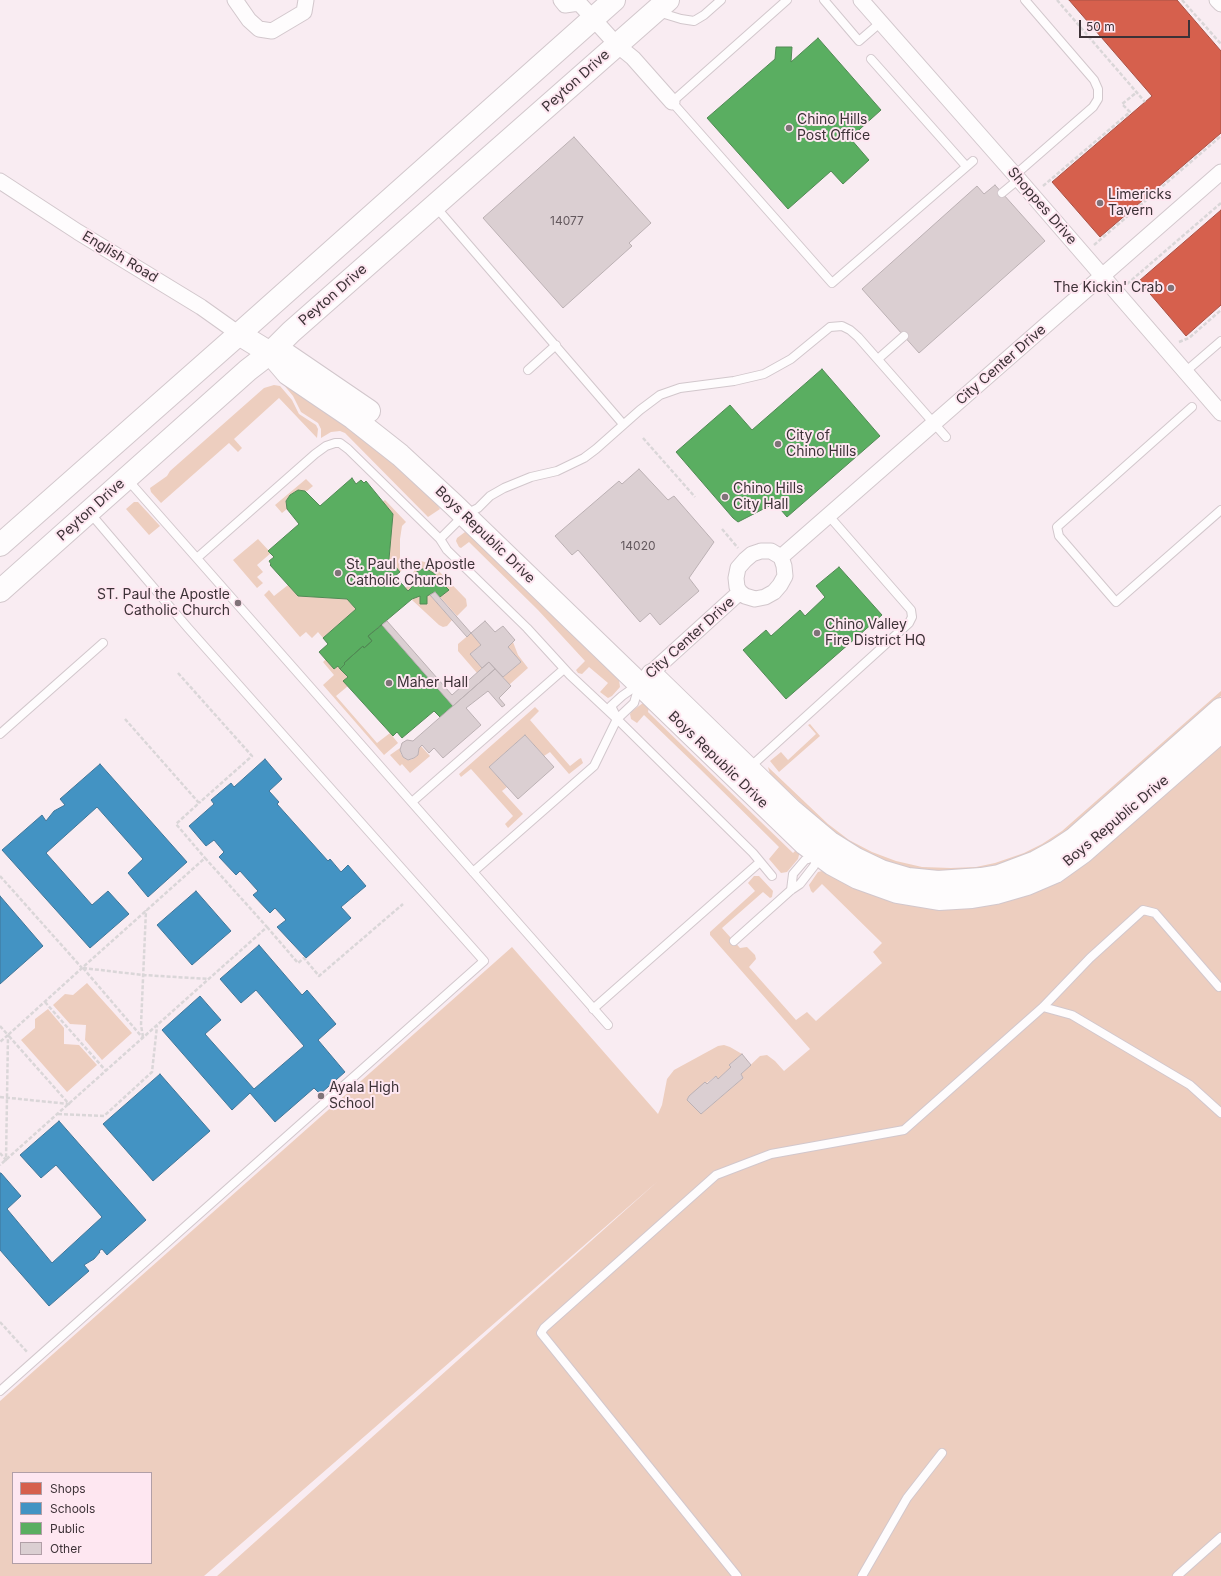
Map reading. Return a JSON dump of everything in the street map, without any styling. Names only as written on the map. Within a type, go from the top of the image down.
[{"type":"main road","points":[[0,545],[239,334],[584,7],[614,0]]},
{"type":"main road","name":"Peyton Drive","points":[[0,591],[248,370],[270,353],[290,332],[661,6]]},
{"type":"main road","name":"Boys Republic Drive","points":[[239,334],[270,353],[288,374],[353,418],[471,512],[743,774],[805,844],[819,856],[858,878],[897,892],[926,897],[958,898],[996,893],[1027,884],[1055,872],[1078,856],[1221,731]]},
{"type":"main road","name":"Boys Republic Drive","points":[[743,774],[819,835],[845,853],[868,865],[892,875],[922,881],[954,882],[988,878],[1026,866],[1052,854],[1066,844],[1221,709]]},
{"type":"street","points":[[236,0],[249,20],[259,29],[272,31],[304,12],[306,0]]},
{"type":"street","points":[[561,0],[565,4],[584,7],[617,45],[633,58],[672,102]]},
{"type":"street","name":"Shoppes Drive","points":[[862,0],[1221,413]]},
{"type":"street","points":[[1217,0],[1221,4]]},
{"type":"street","name":"City Center Drive","points":[[781,557],[935,424],[1221,172]]},
{"type":"street","name":"English Road","points":[[0,181],[78,232],[201,307],[239,334]]},
{"type":"street","name":"City Center Drive","points":[[761,551],[771,551],[781,557],[784,566],[784,576],[780,585],[774,592],[765,598],[755,599],[745,596],[740,592],[737,588],[736,578],[738,568],[744,560],[752,554],[761,551]]},
{"type":"street","name":"City Center Drive","points":[[645,679],[740,592]]},
{"type":"lane","points":[[661,6],[681,19],[694,21],[704,16],[721,0]]},
{"type":"lane","points":[[788,0],[672,102],[832,283],[973,160]]},
{"type":"lane","points":[[824,0],[859,41],[881,22]]},
{"type":"lane","points":[[1002,193],[1017,177],[1093,107],[1098,99],[1098,89],[1094,80],[1025,0]]},
{"type":"lane","points":[[871,59],[966,166]]},
{"type":"lane","points":[[435,205],[623,424]]},
{"type":"lane","points":[[440,539],[495,493],[514,483],[557,471],[584,458],[653,399],[669,391],[680,388],[708,383],[734,381],[764,374],[791,359],[830,327],[842,326],[850,330],[946,437]]},
{"type":"lane","points":[[878,360],[904,336]]},
{"type":"lane","points":[[1186,372],[1221,341]]},
{"type":"lane","points":[[528,370],[556,345]]},
{"type":"lane","points":[[1192,407],[1057,527],[1059,536],[1116,602],[1221,510]]},
{"type":"lane","points":[[197,558],[315,454],[330,444],[340,443],[440,539],[447,550],[527,628],[564,669],[618,719],[753,853],[772,876]]},
{"type":"lane","points":[[127,478],[608,1026]]},
{"type":"lane","points":[[0,1391],[484,961],[188,628],[89,512]]},
{"type":"lane","points":[[743,774],[909,623],[912,617],[911,610],[829,516]]},
{"type":"lane","points":[[0,734],[103,643]]},
{"type":"lane","points":[[412,802],[564,669]]},
{"type":"lane","points":[[618,719],[611,706],[645,679]]},
{"type":"lane","points":[[473,872],[594,766],[618,719],[634,704],[645,679]]},
{"type":"lane","points":[[791,890],[792,874],[805,860],[819,856]]},
{"type":"lane","points":[[734,941],[791,890],[800,884],[814,866],[819,856]]},
{"type":"lane","points":[[593,1009],[760,862]]},
{"type":"lane","points":[[738,1576],[541,1333],[544,1328],[716,1175],[771,1154],[904,1130],[1043,1007],[1090,958],[1143,910],[1154,913],[1218,987]]},
{"type":"lane","points":[[1043,1007],[1072,1015],[1190,1085],[1221,1113]]},
{"type":"lane","points":[[862,1576],[907,1498],[942,1453]]},
{"type":"lane","points":[[1177,1576],[1221,1537]]},
{"type":"path","points":[[1057,0],[1145,102]]},
{"type":"path","points":[[1182,0],[1221,44]]},
{"type":"path","points":[[1043,189],[1043,186],[1046,183],[1130,112],[1122,104],[1137,92]]},
{"type":"path","points":[[1092,247],[1194,157],[1221,136]]},
{"type":"path","points":[[1132,290],[1127,284],[1221,203]]},
{"type":"path","points":[[1176,341],[1184,341],[1189,338],[1221,310]]},
{"type":"path","points":[[643,438],[695,498]]},
{"type":"path","points":[[722,529],[739,548]]},
{"type":"path","points":[[178,673],[252,756],[176,824],[298,963],[304,958],[319,976],[403,904]]},
{"type":"path","points":[[125,719],[199,803]]},
{"type":"path","points":[[0,1042],[205,858]]},
{"type":"path","points":[[0,876],[143,1038]]},
{"type":"path","points":[[143,1038],[141,1025],[146,910]]},
{"type":"path","points":[[0,1166],[267,927]]},
{"type":"path","points":[[82,968],[143,975],[209,979]]},
{"type":"path","points":[[45,1002],[106,1071]]},
{"type":"path","points":[[58,1114],[104,1116],[152,1072],[157,1025]]},
{"type":"path","points":[[0,1026],[69,1104]]},
{"type":"path","points":[[6,1160],[8,1035]]},
{"type":"path","points":[[0,1097],[69,1104]]},
{"type":"path","points":[[0,1153],[6,1160]]},
{"type":"path","points":[[0,1322],[34,1361]]},
{"type":"shaded area","points":[[283,384],[324,409],[389,458],[438,505],[440,509],[428,517],[345,433],[340,431],[331,432],[321,438],[321,429],[318,423],[301,412],[293,396]]},
{"type":"shaded area","points":[[274,385],[280,386],[292,400],[299,414],[316,425],[318,429],[317,438],[279,398],[234,439],[242,448],[238,452],[229,443],[161,503],[151,492],[150,488],[167,476],[170,471],[264,388]]},
{"type":"shaded area","points":[[306,479],[313,486],[307,491],[298,490],[290,495],[286,501],[287,509],[282,513],[275,505]]},
{"type":"shaded area","points":[[385,500],[406,522],[402,526],[400,539],[400,562],[405,568],[400,572],[389,559],[393,514],[382,502]]},
{"type":"shaded area","points":[[134,502],[138,502],[160,526],[149,535],[126,509]]},
{"type":"shaded area","points":[[465,532],[469,533],[619,680],[620,687],[612,696],[608,698],[600,692],[608,683],[589,667],[582,674],[578,673],[576,670],[585,661],[538,610],[469,542],[461,548],[459,547],[456,541],[457,538]]},
{"type":"shaded area","points":[[258,539],[271,553],[257,565],[263,572],[257,577],[263,583],[257,588],[233,560]]},
{"type":"shaded area","points":[[421,561],[432,564],[466,599],[467,606],[457,616],[440,597],[448,590],[444,585],[438,584],[435,574],[430,570],[422,569],[415,573],[412,580],[412,587],[408,591],[405,588],[409,585],[416,565]]},
{"type":"shaded area","points":[[288,585],[298,596],[347,599],[356,609],[323,638],[318,632],[312,638],[306,632],[300,637],[264,595],[269,590],[274,596]]},
{"type":"shaded area","points":[[430,595],[452,620],[447,626],[443,627],[439,625],[412,600],[417,596],[420,596],[420,604],[427,604],[427,596]]},
{"type":"shaded area","points":[[471,633],[481,645],[470,654],[482,668],[477,673],[458,651],[458,644]]},
{"type":"shaded area","points":[[513,642],[518,655],[528,668],[509,685],[503,677],[521,662],[508,647]]},
{"type":"shaded area","points":[[326,659],[334,669],[338,666],[348,677],[344,681],[348,686],[336,696],[377,743],[390,733],[398,743],[384,755],[323,685],[334,675],[323,662]]},
{"type":"shaded area","points":[[1221,691],[1221,696],[1074,825],[1044,847],[996,866],[948,872],[903,867],[870,856],[835,835],[770,774],[768,767],[828,824],[849,840],[872,852],[896,861],[922,867],[976,867],[995,863],[1024,853],[1042,844],[1062,831]]},
{"type":"shaded area","points":[[643,703],[649,707],[648,712],[793,853],[796,850],[799,852],[798,859],[787,872],[781,873],[769,859],[779,847],[699,768],[644,715],[637,723],[631,719],[630,714],[632,711]]},
{"type":"shaded area","points":[[535,707],[539,711],[530,720],[570,766],[581,758],[583,763],[569,774],[550,752],[544,756],[525,735],[489,767],[507,787],[502,791],[523,814],[508,828],[505,824],[513,816],[471,769],[461,777],[459,774]]},
{"type":"shaded area","points":[[810,724],[820,736],[779,772],[770,761],[781,752],[788,760],[816,734],[808,725]]},
{"type":"shaded area","points":[[1221,745],[1221,1576],[217,1576],[658,1181],[204,1576],[0,1576],[0,1401],[512,947],[658,1114],[662,1105],[667,1079],[674,1070],[718,1046],[724,1045],[730,1047],[742,1054],[729,1065],[731,1067],[718,1079],[716,1076],[689,1096],[687,1100],[701,1114],[743,1078],[741,1074],[760,1056],[767,1055],[784,1071],[810,1049],[710,935],[710,932],[755,891],[748,883],[754,876],[759,876],[773,891],[772,897],[770,898],[763,892],[722,928],[740,948],[747,947],[755,955],[756,959],[749,967],[796,1020],[807,1012],[816,1021],[882,963],[873,952],[882,943],[822,884],[813,893],[811,891],[809,885],[818,872],[822,871],[950,908]]},
{"type":"shaded area","points":[[421,746],[430,756],[410,773],[402,764],[400,766],[390,755],[400,748],[403,757],[408,760],[413,759],[418,755],[419,748]]},
{"type":"shaded area","points":[[87,983],[132,1033],[102,1060],[85,1040],[86,1025],[70,1024],[53,1005],[65,994],[73,995]]},
{"type":"shaded area","points":[[48,1009],[64,1028],[64,1044],[79,1045],[97,1065],[67,1092],[21,1040],[35,1028],[35,1019]]},
{"type":"building: Shops","points":[[1069,0],[1177,0],[1221,51],[1221,133],[1100,237],[1052,182],[1152,96]]},
{"type":"building: Shops","points":[[1221,210],[1221,305],[1186,336],[1139,281]]},
{"type":"building: Schools","points":[[265,759],[282,779],[269,791],[279,802],[277,804],[328,861],[330,859],[341,872],[348,865],[366,886],[341,907],[351,918],[306,958],[277,927],[286,920],[275,908],[270,913],[253,895],[258,891],[240,871],[236,875],[219,857],[224,852],[214,840],[206,846],[189,826],[214,804],[211,800],[231,783],[234,787]]},
{"type":"building: Schools","points":[[100,764],[187,862],[148,897],[128,873],[143,859],[97,807],[46,853],[92,905],[108,891],[129,914],[90,948],[2,850],[42,815],[46,821],[54,811],[65,805],[60,799]]},
{"type":"building: Schools","points":[[196,891],[231,931],[192,965],[157,925]]},
{"type":"building: Schools","points":[[0,896],[43,946],[0,984]]},
{"type":"building: Schools","points":[[259,945],[302,995],[307,990],[336,1024],[318,1040],[345,1072],[320,1094],[314,1088],[275,1122],[250,1093],[232,1110],[162,1030],[200,996],[221,1020],[205,1034],[254,1089],[304,1046],[256,990],[241,1003],[220,979]]},
{"type":"building: Schools","points":[[160,1074],[210,1131],[153,1181],[103,1124]]},
{"type":"building: Schools","points":[[59,1121],[146,1220],[107,1255],[102,1249],[99,1251],[100,1252],[94,1259],[84,1265],[89,1271],[49,1306],[0,1250],[0,1173],[21,1196],[7,1209],[52,1263],[102,1217],[56,1165],[41,1178],[20,1155]]},
{"type":"building: Public","name":"Chino Hills Post Office","points":[[818,38],[881,110],[850,138],[869,160],[843,184],[831,171],[788,209],[707,118],[775,59],[776,47],[792,47],[791,62]]},
{"type":"building: Public","name":"City of Chino Hills","points":[[822,369],[880,436],[787,517],[775,503],[738,522],[676,452],[730,405],[752,430]]},
{"type":"building: Public","name":"St. Paul the Apostle Catholic Church","points":[[352,478],[356,484],[361,480],[364,483],[366,481],[393,514],[389,559],[400,572],[395,576],[408,591],[412,587],[412,580],[415,573],[422,569],[427,569],[435,574],[438,584],[444,585],[449,590],[440,597],[435,592],[427,596],[427,604],[420,604],[420,596],[412,599],[368,636],[372,641],[364,648],[363,646],[344,663],[345,664],[340,669],[338,666],[334,669],[319,652],[328,644],[323,638],[356,609],[347,599],[298,596],[270,565],[271,564],[269,561],[274,557],[268,551],[299,524],[287,509],[286,501],[290,495],[298,490],[305,491],[320,506]]},
{"type":"building: Public","name":"Chino Valley Fire District HQ","points":[[839,567],[882,615],[786,699],[743,650],[766,630],[771,636],[800,610],[805,616],[825,597],[816,586]]},
{"type":"building: Public","name":"Maher Hall","points":[[382,625],[453,706],[440,717],[434,711],[402,738],[397,732],[393,736],[343,681],[348,677],[340,669],[345,664],[344,663],[363,646],[364,648],[372,641],[368,636]]},
{"type":"building: Other","points":[[574,137],[651,223],[629,243],[632,246],[563,308],[483,218]]},
{"type":"building: Other","points":[[995,185],[1045,241],[919,353],[862,289],[977,186],[984,194]]},
{"type":"building: Other","points":[[639,469],[668,500],[674,496],[714,542],[689,578],[699,591],[660,625],[650,613],[640,622],[578,550],[572,555],[555,536],[619,481],[622,484]]},
{"type":"building: Other","points":[[435,592],[471,633],[467,637],[430,595]]},
{"type":"building: Other","points":[[387,621],[452,695],[489,662],[495,669],[453,706],[382,625]]},
{"type":"building: Other","points":[[485,621],[495,632],[503,626],[515,640],[508,647],[521,662],[503,677],[489,662],[482,668],[470,654],[481,645],[471,633]]},
{"type":"building: Other","points":[[495,669],[511,686],[499,698],[505,705],[502,707],[488,691],[466,708],[481,725],[443,758],[434,748],[429,753],[422,745],[419,748],[418,755],[414,758],[408,760],[403,757],[400,750],[402,743],[407,740],[413,741]]},
{"type":"building: Other","points":[[525,735],[554,767],[518,799],[489,767]]},
{"type":"building: Other","points":[[742,1054],[751,1065],[741,1074],[743,1078],[701,1114],[687,1100],[689,1096],[705,1082],[707,1084],[716,1076],[718,1079],[731,1067],[729,1065]]},
{"type":"place","name":"Chino Hills Post Office","points":[[789,128]]},
{"type":"place","name":"Limericks Tavern","points":[[1100,203]]},
{"type":"place","name":"The Kickin' Crab","points":[[1171,288]]},
{"type":"place","name":"City of Chino Hills","points":[[778,444]]},
{"type":"place","name":"Chino Hills City Hall","points":[[725,497]]},
{"type":"place","name":"St. Paul the Apostle Catholic Church","points":[[338,573]]},
{"type":"place","name":"ST. Paul the Apostle Catholic Church","points":[[238,603]]},
{"type":"place","name":"Chino Valley Fire District HQ","points":[[817,633]]},
{"type":"place","name":"Maher Hall","points":[[389,683]]},
{"type":"place","name":"Ayala High School","points":[[321,1096]]}]
